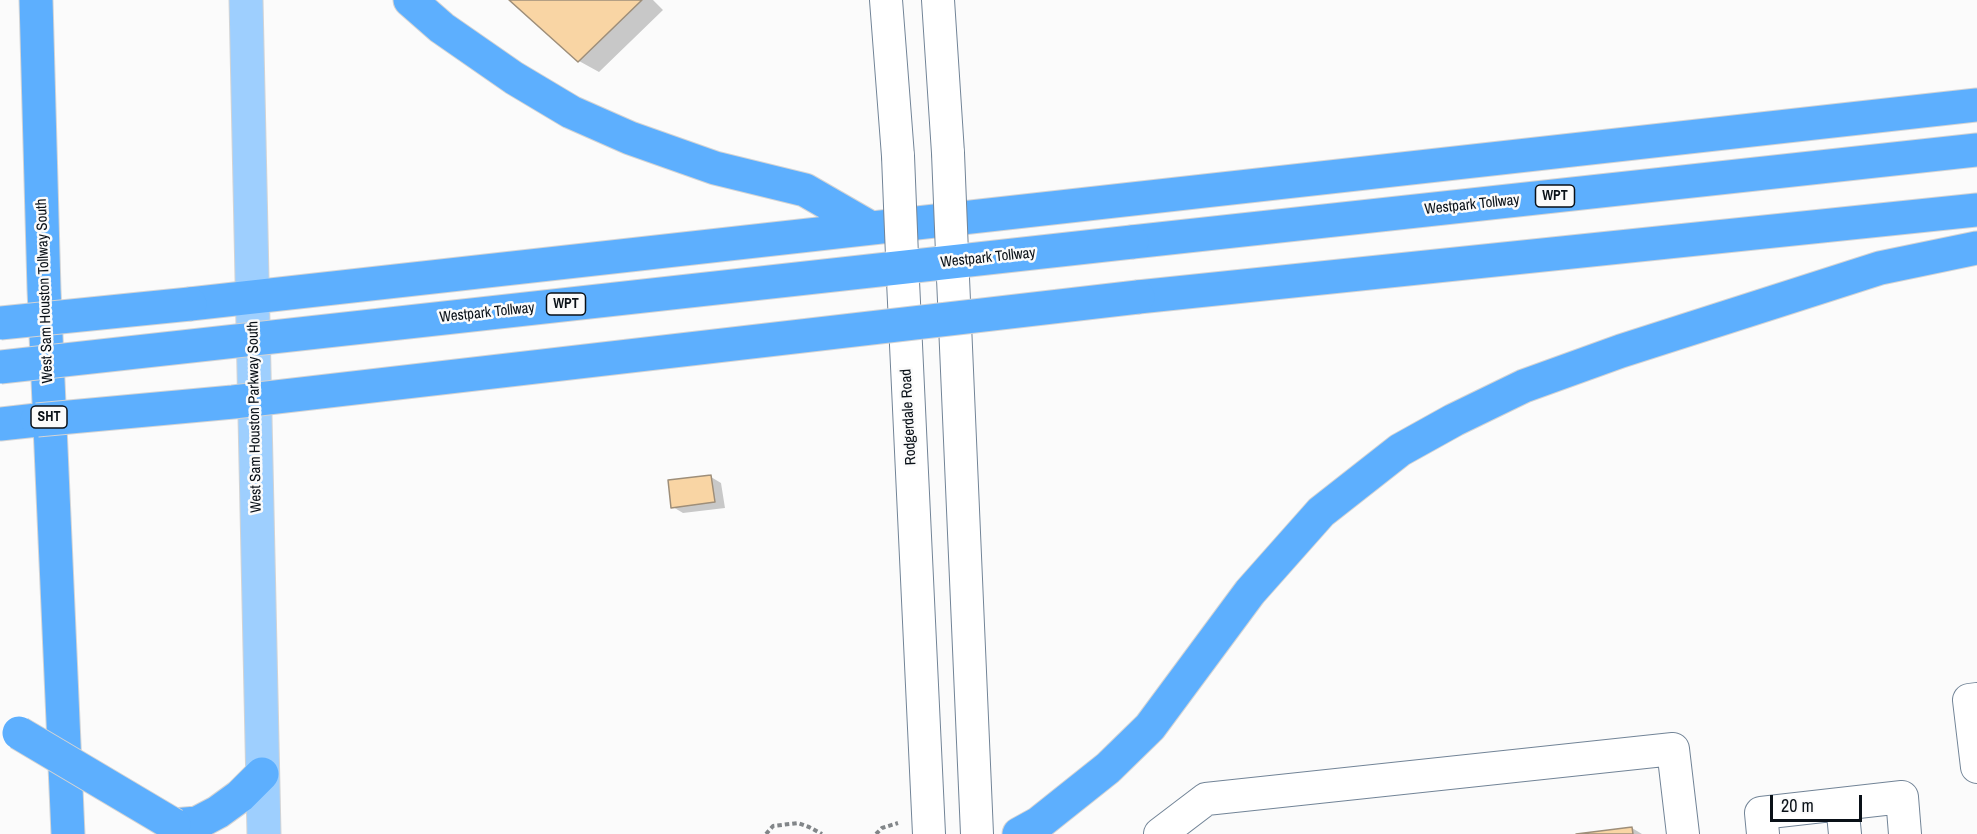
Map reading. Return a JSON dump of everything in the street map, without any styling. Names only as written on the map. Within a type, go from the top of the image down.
[{"type":"highway","name":"West Sam Houston Tollway South","points":[[36,0],[44,290],[68,834]]},
{"type":"highway","points":[[410,0],[442,28],[514,78],[571,112],[630,138],[715,168],[805,190],[871,228]]},
{"type":"highway","points":[[0,323],[190,304],[1977,105]]},
{"type":"highway","name":"Westpark Tollway","points":[[0,367],[1977,150]]},
{"type":"highway","points":[[0,424],[233,402],[1138,297],[1977,210]]},
{"type":"highway","points":[[1019,834],[1039,822],[1108,768],[1150,727],[1250,592],[1321,512],[1400,450],[1454,420],[1524,386],[1621,351],[1880,268],[1977,248]]},
{"type":"highway","points":[[0,723],[186,828],[225,807],[262,774]]},
{"type":"main road","name":"West Sam Houston Parkway South","points":[[246,0],[264,834]]},
{"type":"street","name":"Rodgerdale Road","points":[[886,0],[898,156],[903,280],[915,828]]},
{"type":"street","points":[[917,0],[943,82]]},
{"type":"street","points":[[938,0],[948,153],[977,834]]},
{"type":"street","points":[[1977,699],[1969,700],[1977,767]]},
{"type":"street","points":[[1164,832],[1206,799],[1673,748],[1683,834]]},
{"type":"street","points":[[1763,834],[1761,813],[1844,819],[1902,797],[1905,834]]},
{"type":"path","points":[[766,834],[773,826],[798,823],[809,826],[822,834]]},
{"type":"path","points":[[876,834],[882,828],[915,828]]},
{"type":"building","points":[[509,0],[642,0],[578,62]]},
{"type":"building","points":[[711,475],[715,502],[671,508],[668,480]]},
{"type":"building","points":[[1632,827],[1633,834],[1576,834]]}]
